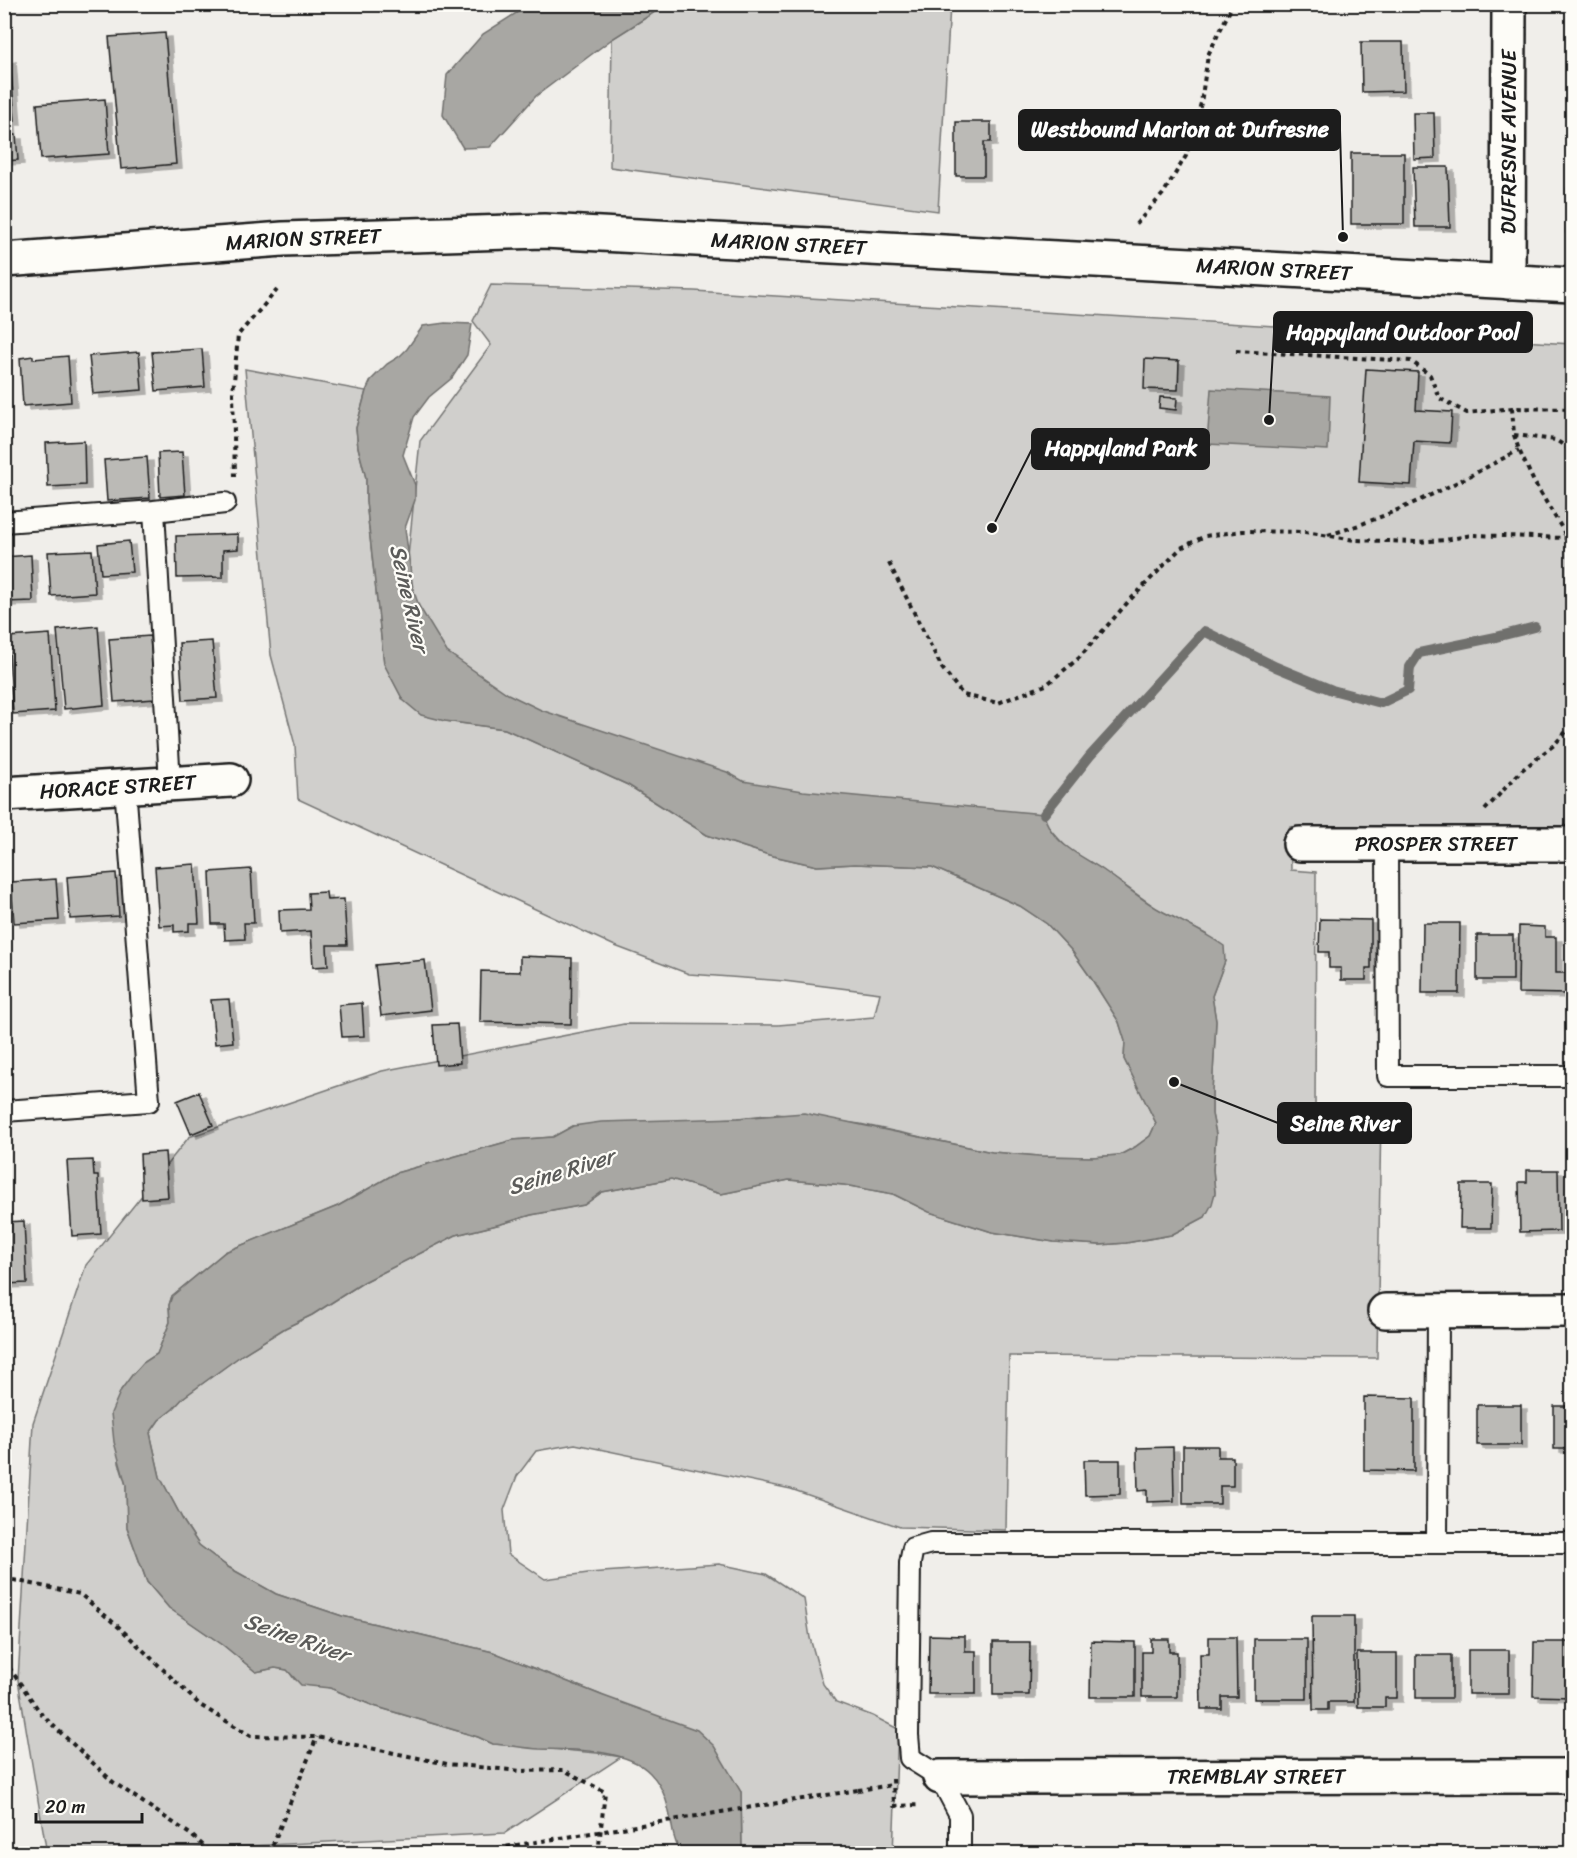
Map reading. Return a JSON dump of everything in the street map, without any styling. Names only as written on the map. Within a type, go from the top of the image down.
[{"type":"street","name":"DUFRESNE AVENUE","points":[[1508,282],[1509,4]]},
{"type":"street","name":"MARION STREET","points":[[4,260],[283,239],[544,231],[1572,285]]},
{"type":"street","name":"HORACE STREET","points":[[4,794],[231,780]]},
{"type":"street","name":"PROSPER STREET","points":[[1300,844],[1572,844]]},
{"type":"street","points":[[1385,1311],[1572,1310]]},
{"type":"street","name":"TREMBLAY STREET","points":[[940,1777],[1572,1776]]},
{"type":"lane","points":[[4,522],[154,511],[225,503]]},
{"type":"lane","points":[[154,511],[171,783]]},
{"type":"lane","points":[[4,1111],[149,1101],[125,786]]},
{"type":"lane","points":[[1387,844],[1388,1076],[1572,1076]]},
{"type":"lane","points":[[1437,1543],[1438,1311]]},
{"type":"lane","points":[[960,1854],[960,1815],[940,1777],[910,1758],[908,1735],[909,1563],[913,1548],[931,1543],[1572,1543]]},
{"type":"path","points":[[1136,224],[1163,194],[1186,156],[1201,103],[1208,55],[1233,4]]},
{"type":"path","points":[[225,503],[235,478],[233,393],[238,335],[277,290]]},
{"type":"path","points":[[1236,351],[1411,361],[1430,375],[1438,398],[1467,413],[1512,408],[1572,409]]},
{"type":"path","points":[[1512,408],[1514,435],[1519,450],[1572,553]]},
{"type":"path","points":[[1514,435],[1556,440],[1572,451]]},
{"type":"path","points":[[1325,536],[1364,525],[1416,503],[1519,450]]},
{"type":"path","points":[[889,563],[942,668],[963,695],[998,703],[1046,685],[1079,658],[1128,602],[1181,548],[1205,536],[1243,531],[1305,532],[1355,540],[1416,542],[1472,535],[1566,538]]},
{"type":"path","points":[[1475,844],[1476,820],[1522,770],[1554,745],[1572,725]]},
{"type":"path","points":[[4,1578],[80,1594],[121,1629],[200,1705],[251,1736],[317,1737],[447,1764],[521,1771],[564,1770],[605,1792],[597,1854]]},
{"type":"path","points":[[4,1660],[42,1715],[113,1782],[190,1834],[213,1854]]},
{"type":"path","points":[[269,1854],[317,1737]]},
{"type":"path","points":[[440,1854],[480,1851],[858,1790]]},
{"type":"shaded area","points":[[665,5],[950,5],[938,211],[610,167],[612,39]]},
{"type":"shaded area","points":[[491,285],[694,291],[1572,344],[1572,826],[1290,827],[1291,870],[1316,872],[1315,1113],[1381,1113],[1377,1358],[1009,1356],[1006,1530],[900,1527],[791,1489],[575,1444],[536,1451],[517,1476],[504,1510],[508,1554],[545,1579],[588,1573],[719,1564],[766,1574],[804,1599],[810,1638],[823,1684],[836,1702],[873,1716],[898,1729],[893,1853],[742,1853],[741,1792],[601,1695],[493,1652],[342,1616],[276,1594],[228,1567],[199,1545],[160,1477],[150,1433],[159,1420],[184,1397],[243,1354],[364,1282],[456,1235],[531,1215],[584,1205],[602,1192],[671,1179],[721,1194],[789,1180],[844,1185],[893,1194],[930,1212],[992,1232],[1054,1242],[1100,1245],[1171,1235],[1205,1217],[1215,1193],[1213,1169],[1216,1134],[1212,1114],[1212,1091],[1216,1021],[1212,996],[1225,961],[1206,934],[1159,910],[1101,869],[1069,850],[1046,825],[751,793],[501,702],[402,614],[420,441],[491,345],[473,321]]},
{"type":"shaded area","points":[[245,369],[366,391],[356,428],[358,447],[366,478],[366,501],[384,663],[403,700],[445,721],[505,729],[628,785],[707,835],[769,855],[817,866],[855,864],[932,867],[1020,906],[1047,924],[1072,951],[1119,1022],[1125,1041],[1124,1059],[1156,1123],[1150,1136],[1120,1155],[1092,1157],[992,1152],[860,1124],[777,1114],[573,1126],[553,1137],[513,1140],[396,1173],[338,1206],[225,1252],[172,1296],[169,1305],[170,1322],[157,1354],[143,1363],[121,1390],[119,1463],[126,1485],[127,1527],[147,1582],[169,1608],[223,1645],[256,1672],[275,1668],[288,1670],[294,1679],[330,1688],[374,1706],[478,1737],[493,1744],[621,1757],[505,1833],[109,1853],[47,1854],[18,1680],[33,1423],[86,1265],[189,1137],[382,1071],[624,1024],[778,1025],[874,1017],[880,993],[784,981],[689,974],[615,946],[298,799],[295,745],[271,655]]},
{"type":"water","points":[[529,5],[665,5],[612,39],[536,96],[490,147],[463,148],[443,115],[447,75],[483,34]]},
{"type":"water","name":"Seine River","points":[[445,323],[472,324],[467,355],[452,378],[429,397],[414,417],[403,455],[415,485],[415,500],[405,528],[413,589],[419,606],[447,652],[508,694],[541,710],[727,772],[743,781],[803,791],[1044,814],[1053,833],[1068,847],[1153,906],[1224,946],[1225,961],[1212,996],[1216,1021],[1212,1091],[1212,1114],[1216,1134],[1213,1169],[1215,1193],[1205,1217],[1171,1235],[1100,1245],[1054,1242],[992,1232],[929,1212],[893,1194],[844,1185],[789,1180],[721,1194],[671,1179],[602,1192],[584,1205],[531,1215],[456,1235],[364,1282],[243,1354],[184,1397],[159,1420],[150,1433],[160,1477],[199,1545],[228,1567],[276,1594],[342,1616],[493,1652],[697,1730],[714,1746],[741,1792],[742,1853],[679,1853],[666,1800],[660,1786],[650,1773],[627,1759],[582,1750],[539,1749],[493,1744],[478,1737],[374,1706],[330,1688],[301,1685],[287,1670],[275,1668],[256,1672],[223,1645],[169,1608],[147,1582],[127,1527],[126,1485],[114,1442],[111,1413],[121,1390],[132,1375],[143,1363],[157,1354],[170,1322],[169,1305],[172,1296],[225,1252],[338,1206],[396,1173],[513,1140],[553,1137],[573,1126],[601,1122],[738,1118],[804,1113],[992,1152],[1092,1157],[1120,1155],[1150,1136],[1156,1123],[1124,1059],[1125,1041],[1119,1022],[1072,951],[1047,924],[1020,906],[932,867],[855,864],[817,866],[769,855],[707,835],[628,785],[505,729],[445,721],[421,715],[403,700],[384,664],[366,501],[366,478],[356,428],[371,380],[407,349],[423,326]]},
{"type":"water","points":[[1211,389],[1330,396],[1328,450],[1207,444]]},
{"type":"building","points":[[165,33],[176,164],[121,169],[109,37]]},
{"type":"building","points":[[1361,42],[1403,42],[1404,91],[1362,92]]},
{"type":"building","points":[[4,49],[5,59],[10,58],[15,121],[10,121],[11,135],[16,135],[18,160],[4,161]]},
{"type":"building","points":[[105,99],[109,154],[41,159],[37,104]]},
{"type":"building","points":[[1413,113],[1434,113],[1435,158],[1414,159]]},
{"type":"building","points":[[956,122],[991,122],[991,142],[984,142],[984,176],[956,176]]},
{"type":"building","points":[[1351,153],[1404,153],[1404,224],[1351,224]]},
{"type":"building","points":[[1413,167],[1448,167],[1450,227],[1415,227]]},
{"type":"building","points":[[1567,188],[1572,188],[1572,234],[1566,233]]},
{"type":"building","points":[[202,349],[205,387],[156,391],[152,352]]},
{"type":"building","points":[[139,352],[142,390],[93,394],[89,356]]},
{"type":"building","points":[[33,356],[33,359],[68,356],[71,402],[23,406],[20,358]]},
{"type":"building","points":[[1145,359],[1179,361],[1178,390],[1144,389]]},
{"type":"building","points":[[1366,369],[1418,372],[1416,410],[1452,412],[1450,443],[1414,441],[1411,485],[1359,482]]},
{"type":"building","points":[[1160,397],[1177,398],[1176,410],[1159,408]]},
{"type":"building","points":[[84,441],[85,485],[48,487],[46,443]]},
{"type":"building","points":[[182,452],[185,495],[160,497],[158,453]]},
{"type":"building","points":[[147,457],[150,498],[107,501],[104,460]]},
{"type":"building","points":[[238,534],[238,549],[223,550],[223,577],[177,578],[176,536]]},
{"type":"building","points":[[129,541],[132,572],[101,574],[98,544]]},
{"type":"building","points":[[92,550],[95,593],[51,596],[48,552]]},
{"type":"building","points":[[31,555],[33,601],[4,602],[4,557]]},
{"type":"building","points":[[98,626],[104,705],[64,709],[57,630]]},
{"type":"building","points":[[50,634],[55,711],[13,714],[8,637]]},
{"type":"building","points":[[150,636],[155,699],[114,702],[109,639]]},
{"type":"building","points":[[212,641],[217,698],[183,700],[179,643]]},
{"type":"building","points":[[195,864],[199,923],[189,923],[189,931],[174,932],[174,925],[159,926],[155,867]]},
{"type":"building","points":[[251,869],[254,923],[244,923],[245,939],[225,940],[224,924],[212,924],[210,872]]},
{"type":"building","points":[[116,873],[119,916],[70,919],[67,877]]},
{"type":"building","points":[[56,879],[59,920],[14,923],[11,882]]},
{"type":"building","points":[[326,892],[327,900],[344,899],[347,945],[327,945],[328,966],[313,967],[311,931],[280,933],[279,910],[309,909],[308,893]]},
{"type":"building","points":[[1320,919],[1371,920],[1371,968],[1366,968],[1366,980],[1341,980],[1341,968],[1329,968],[1329,952],[1319,952]]},
{"type":"building","points":[[1423,923],[1460,923],[1459,993],[1422,993]]},
{"type":"building","points":[[1519,926],[1545,927],[1545,937],[1556,937],[1556,973],[1568,973],[1568,994],[1518,993]]},
{"type":"building","points":[[1477,935],[1513,935],[1513,980],[1477,980]]},
{"type":"building","points":[[520,956],[572,958],[571,1024],[480,1022],[481,971],[520,972]]},
{"type":"building","points":[[425,960],[431,1010],[381,1016],[375,965]]},
{"type":"building","points":[[229,999],[233,1042],[215,1044],[211,1000]]},
{"type":"building","points":[[362,1003],[364,1036],[342,1037],[339,1005]]},
{"type":"building","points":[[457,1024],[460,1063],[436,1065],[433,1025]]},
{"type":"building","points":[[199,1092],[213,1125],[191,1134],[177,1101]]},
{"type":"building","points":[[165,1152],[168,1197],[142,1199],[140,1154]]},
{"type":"building","points":[[93,1160],[94,1176],[98,1176],[101,1234],[72,1236],[67,1161]]},
{"type":"building","points":[[1527,1170],[1558,1170],[1559,1231],[1520,1232],[1519,1182],[1527,1182]]},
{"type":"building","points":[[1461,1184],[1492,1184],[1491,1228],[1460,1228]]},
{"type":"building","points":[[24,1221],[27,1283],[4,1284],[4,1222]]},
{"type":"building","points":[[1364,1397],[1414,1398],[1414,1471],[1364,1470]]},
{"type":"building","points":[[1477,1405],[1521,1405],[1521,1445],[1477,1445]]},
{"type":"building","points":[[1554,1406],[1572,1406],[1572,1449],[1554,1449]]},
{"type":"building","points":[[1183,1446],[1218,1446],[1218,1457],[1233,1457],[1233,1486],[1220,1486],[1220,1504],[1183,1504]]},
{"type":"building","points":[[1173,1447],[1174,1501],[1147,1502],[1147,1490],[1138,1491],[1137,1448]]},
{"type":"building","points":[[1084,1460],[1120,1460],[1120,1494],[1085,1495]]},
{"type":"building","points":[[1312,1616],[1354,1616],[1354,1702],[1328,1702],[1328,1710],[1313,1710]]},
{"type":"building","points":[[929,1635],[965,1636],[965,1651],[976,1651],[976,1694],[928,1694]]},
{"type":"building","points":[[1209,1637],[1236,1637],[1237,1697],[1222,1697],[1222,1709],[1201,1709],[1200,1654],[1209,1654]]},
{"type":"building","points":[[1151,1639],[1169,1639],[1169,1652],[1177,1652],[1177,1697],[1142,1697],[1142,1652],[1151,1652]]},
{"type":"building","points":[[1254,1639],[1307,1639],[1307,1699],[1254,1699]]},
{"type":"building","points":[[1091,1641],[1135,1642],[1135,1697],[1090,1697]]},
{"type":"building","points":[[993,1642],[1030,1642],[1029,1695],[993,1695]]},
{"type":"building","points":[[1534,1642],[1572,1642],[1572,1697],[1533,1696]]},
{"type":"building","points":[[1468,1650],[1509,1650],[1509,1694],[1468,1694]]},
{"type":"building","points":[[1357,1653],[1397,1653],[1397,1698],[1385,1698],[1385,1707],[1358,1707]]},
{"type":"building","points":[[1416,1655],[1451,1655],[1451,1698],[1416,1698]]},
{"type":"waterway","points":[[1044,814],[1090,756],[1204,631],[1276,667],[1332,690],[1381,703],[1408,690],[1410,667],[1419,653],[1535,627]]},
{"type":"place","name":"Westbound Marion at Dufresne","points":[[1343,237]]},
{"type":"place","name":"Happyland Outdoor Pool","points":[[1269,420]]},
{"type":"place","name":"Happyland Park","points":[[992,528]]},
{"type":"place","name":"Seine River","points":[[1174,1082]]}]
